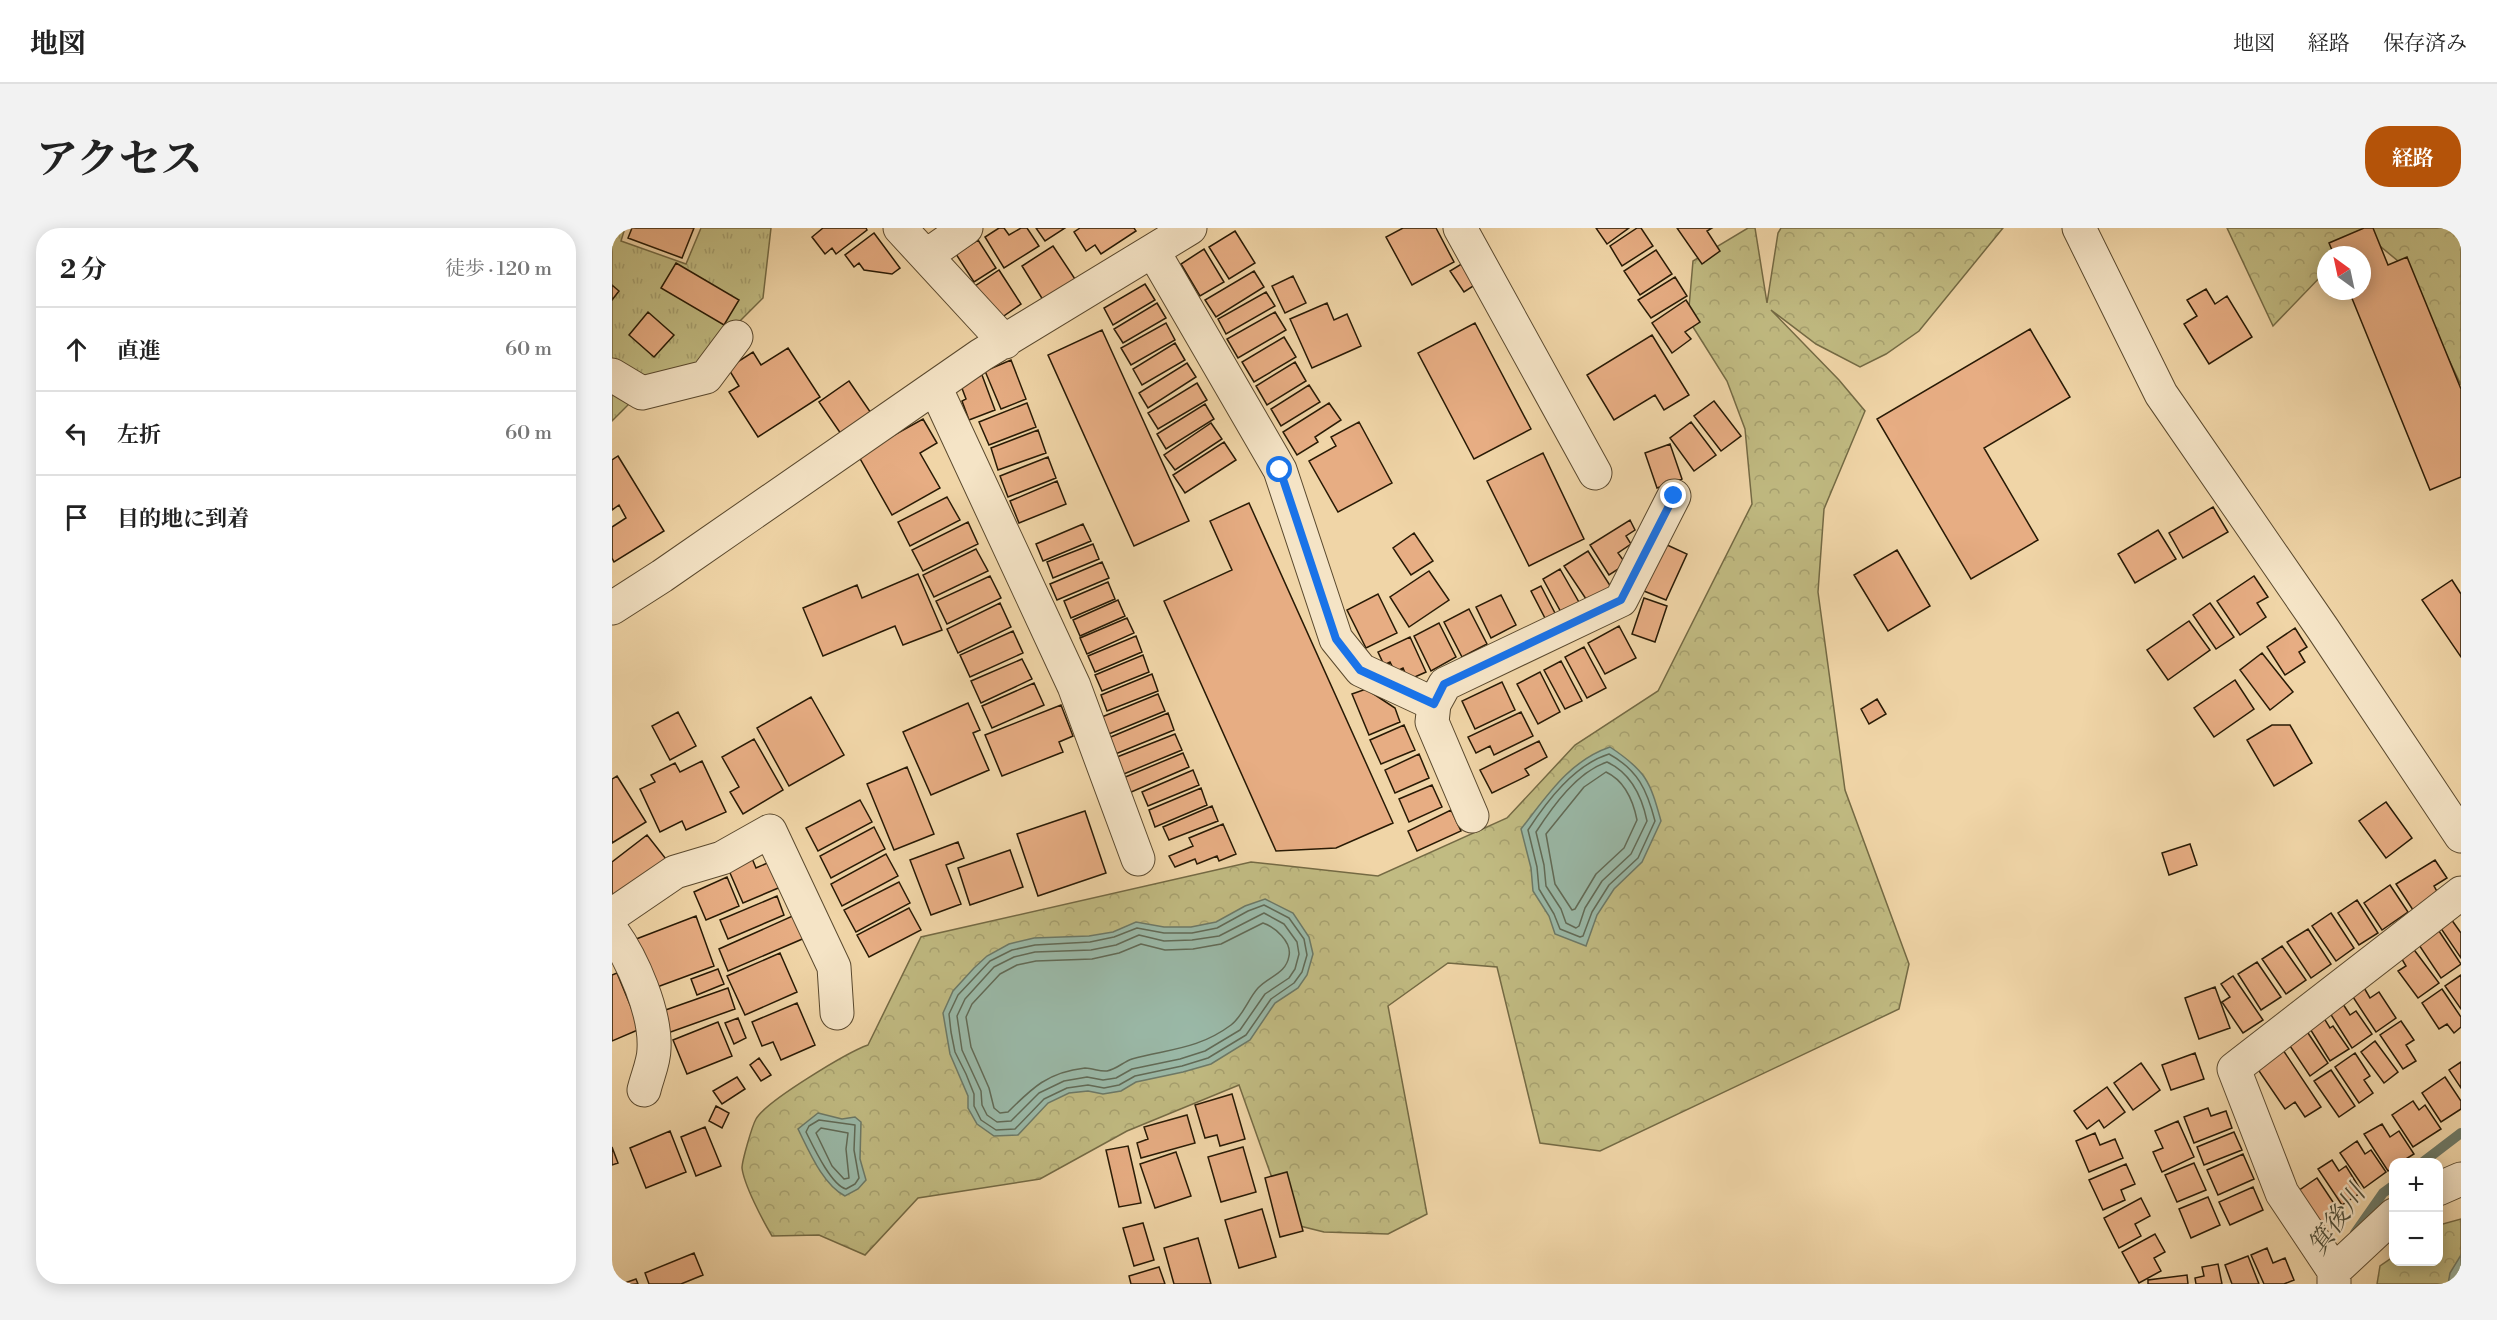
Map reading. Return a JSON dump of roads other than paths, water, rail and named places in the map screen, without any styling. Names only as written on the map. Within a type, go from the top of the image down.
[{"type":"street","points":[[900,228],[1005,342]]},
{"type":"street","points":[[926,256],[966,228]]},
{"type":"street","points":[[612,608],[662,576],[935,387],[1190,228]]},
{"type":"street","points":[[1460,228],[1595,473]]},
{"type":"street","points":[[2079,228],[2161,394],[2324,629],[2461,836]]},
{"type":"street","points":[[1153,250],[1280,470],[1336,639],[1360,670],[1434,704]]},
{"type":"street","points":[[612,375],[642,393],[706,377],[736,337]]},
{"type":"street","points":[[935,387],[1074,686],[1138,859]]},
{"type":"street","points":[[1472,816],[1432,722],[1434,704],[1444,684],[1621,600],[1674,496]]},
{"type":"street","points":[[612,915],[675,872],[722,858],[770,831],[834,967],[837,1013]]},
{"type":"street","points":[[2389,1219],[2329,1267],[2282,1193],[2234,1069],[2461,893]]},
{"type":"street","points":[[612,931],[628,953],[650,1016],[655,1050],[644,1090]]},
{"type":"street","points":[[2443,1187],[2461,1179]]},
{"type":"water","points":[[1610,747],[1632,763],[1645,778],[1650,786],[1661,821],[1642,862],[1614,889],[1597,915],[1586,946],[1555,934],[1549,916],[1533,891],[1531,868],[1521,829],[1571,770],[1595,753]]},
{"type":"water","points":[[1265,899],[1293,913],[1309,937],[1313,954],[1307,975],[1298,988],[1275,1003],[1250,1040],[1211,1064],[1136,1082],[1121,1091],[1103,1094],[1088,1091],[1069,1093],[1048,1103],[1018,1135],[994,1136],[977,1124],[968,1108],[968,1096],[950,1054],[943,1013],[953,991],[987,956],[1009,944],[1034,938],[1089,936],[1113,932],[1136,922],[1164,927],[1191,927],[1216,922],[1245,906]]},
{"type":"water","points":[[818,1113],[842,1119],[855,1117],[861,1122],[860,1159],[866,1180],[858,1189],[845,1196],[823,1176],[798,1129]]},
{"type":"water","points":[[2461,1255],[2461,1284],[2448,1284],[2450,1273]]},
{"type":"waterway","name":"箕後川","points":[[2428,1158],[2461,1133]]},
{"type":"waterway","name":"箕後川","points":[[2355,1233],[2383,1193],[2389,1189]]}]
